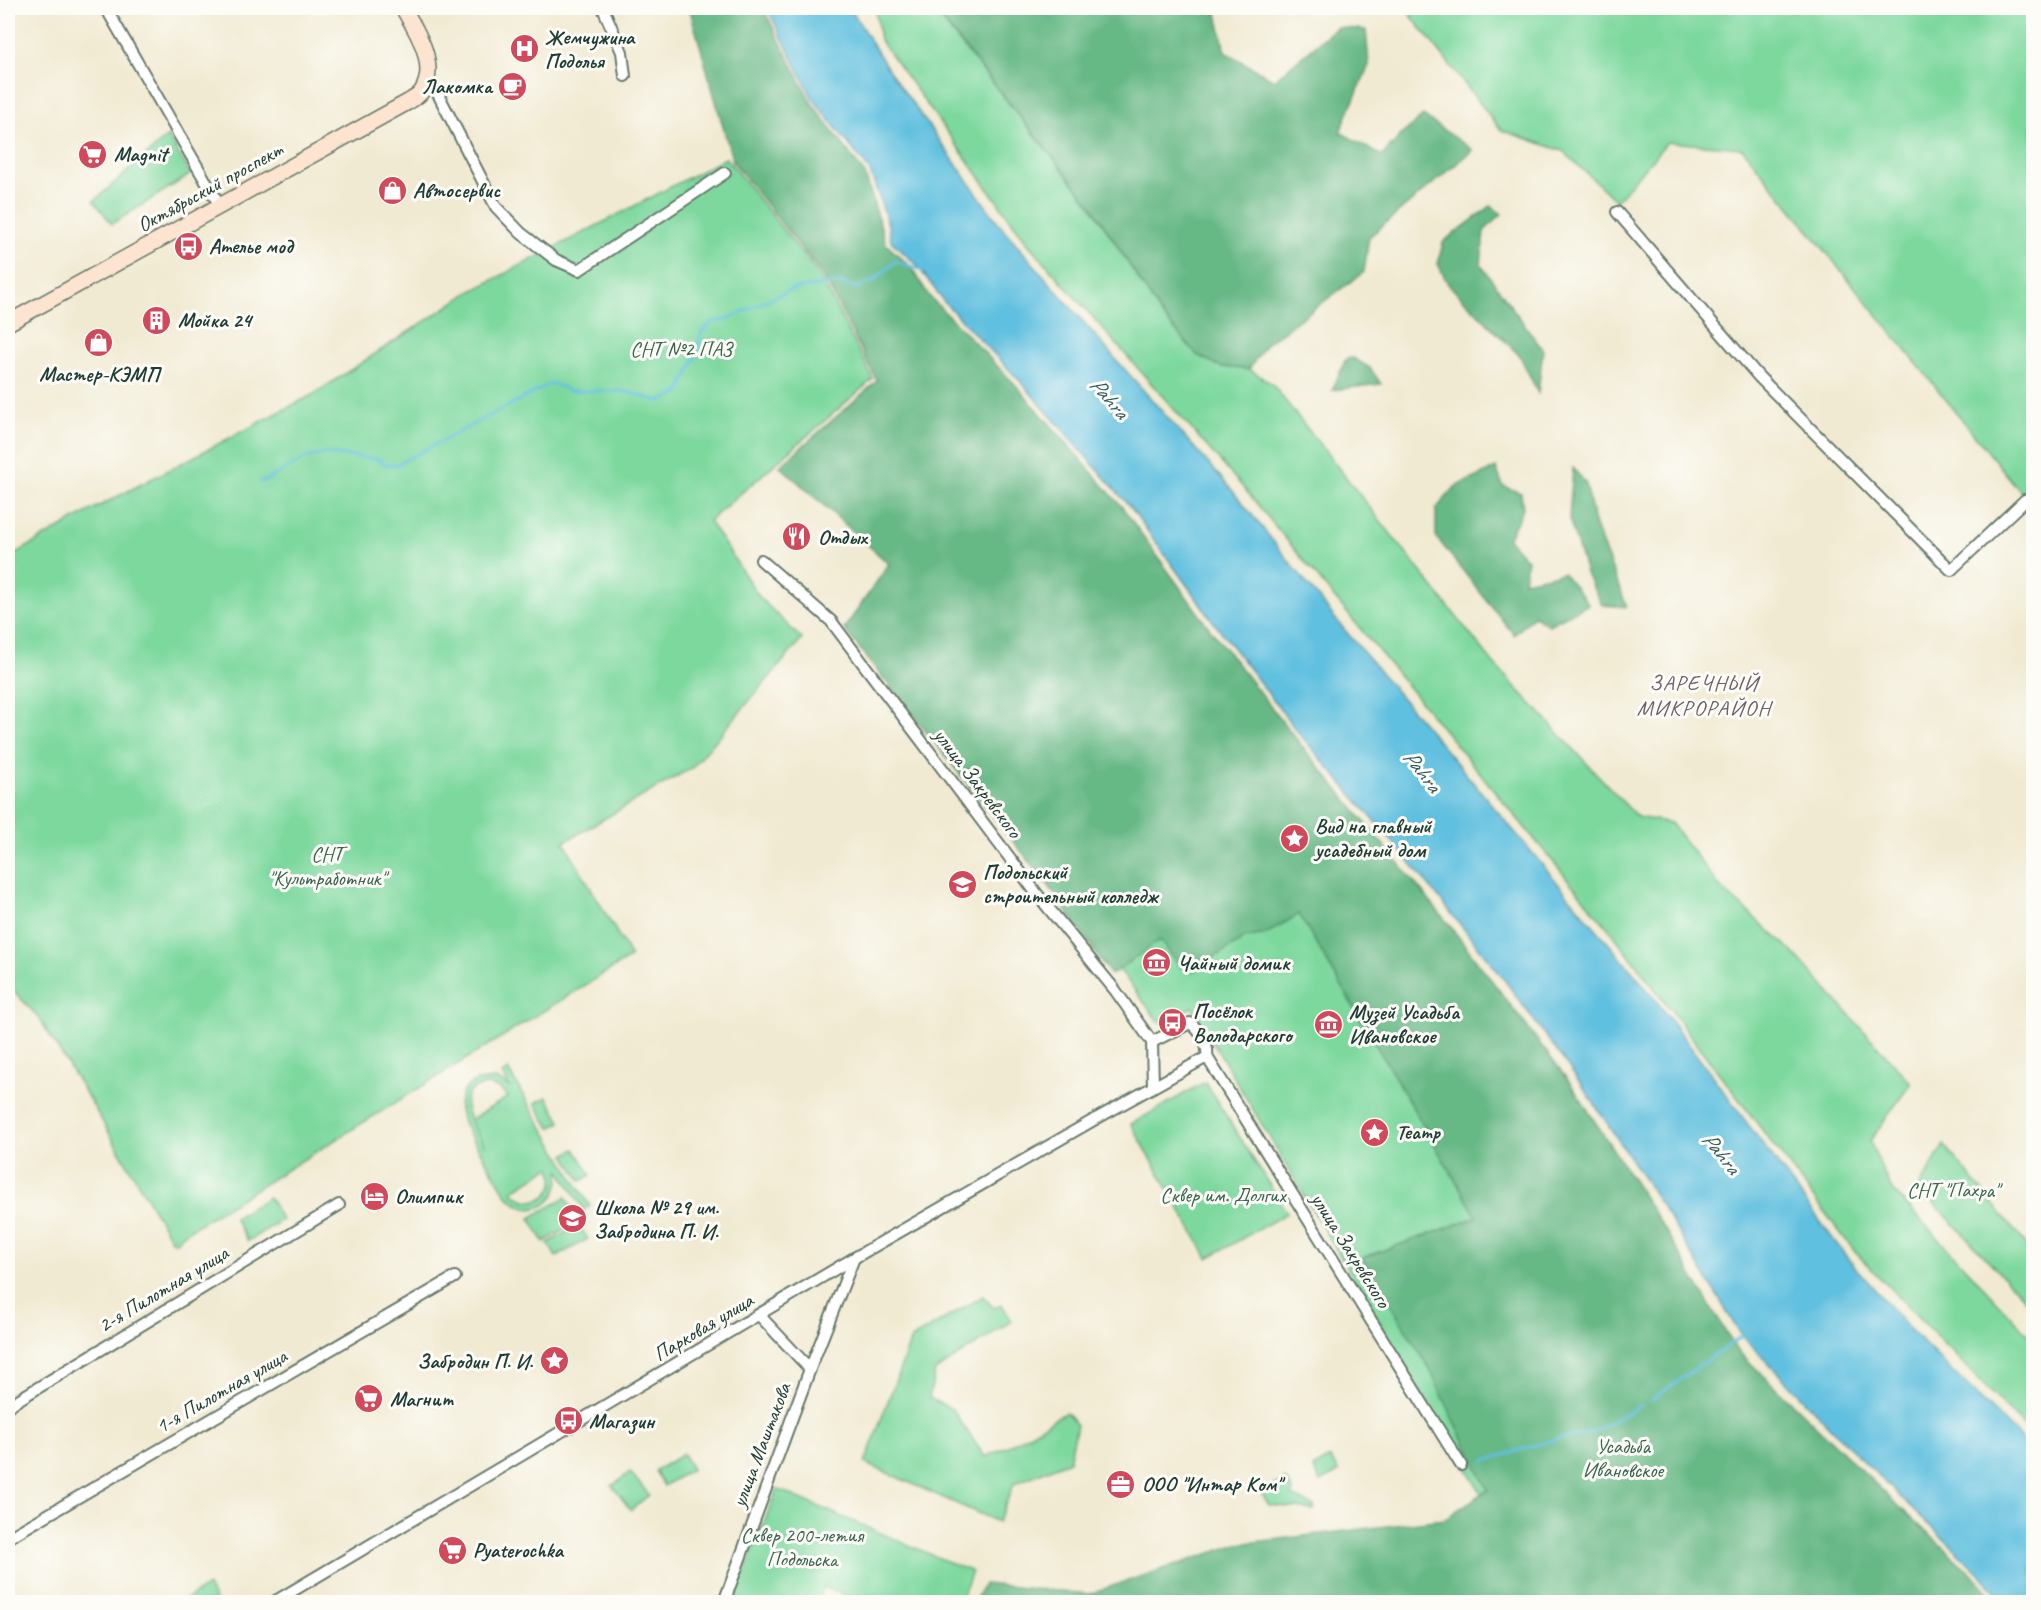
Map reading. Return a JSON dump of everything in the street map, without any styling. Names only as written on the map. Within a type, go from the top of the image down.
[{"type":"main road","points":[[403,8],[421,42],[427,60],[427,81]]},
{"type":"main road","name":"Октябрьский проспект","points":[[8,323],[408,102],[421,93],[427,81]]},
{"type":"street","points":[[106,8],[220,206]]},
{"type":"street","points":[[603,8],[622,52],[625,76]]},
{"type":"street","points":[[427,81],[435,90],[496,207],[521,233],[556,260],[579,270],[725,173]]},
{"type":"street","points":[[1617,212],[1759,377],[1951,570],[2025,500],[2034,506]]},
{"type":"street","name":"улица Закревского","points":[[761,560],[831,621],[1037,894],[1115,990],[1152,1042]]},
{"type":"street","points":[[1153,1087],[1152,1042],[1190,1023],[1196,1028],[1208,1049],[1208,1057]]},
{"type":"street","name":"улица Закревского","points":[[1208,1057],[1461,1465]]},
{"type":"street","name":"Парковая улица","points":[[274,1602],[855,1258],[1208,1057]]},
{"type":"street","name":"2-я Пилотная улица","points":[[8,1406],[339,1205]]},
{"type":"street","name":"улица Маштакова","points":[[724,1602],[810,1369],[855,1258]]},
{"type":"street","name":"1-я Пилотная улица","points":[[8,1538],[455,1277]]},
{"type":"street","name":"улица Маштакова","points":[[760,1316],[810,1369]]},
{"type":"green space","name":"Усадьба Ивановское","points":[[763,8],[811,102],[865,174],[886,244],[912,268],[929,296],[1014,383],[1122,507],[1207,625],[1289,730],[1451,927],[1570,1083],[1667,1233],[1735,1348],[1975,1577],[1998,1602],[974,1602],[984,1584],[1089,1594],[1238,1544],[1444,1519],[1488,1490],[1428,1366],[1362,1258],[1477,1217],[1299,914],[1266,934],[1245,938],[1193,971],[1181,967],[1160,940],[1111,975],[1049,886],[844,629],[889,564],[780,466],[877,381],[824,277],[733,162],[690,10]]},
{"type":"green space","points":[[875,8],[932,8],[1090,204],[1161,314],[1197,355],[1221,367],[1249,369],[1272,384],[1493,663],[1637,817],[1671,823],[1720,887],[1792,951],[1911,1083],[1870,1141],[1890,1187],[2033,1340],[2033,1436],[1855,1252],[1613,934],[1247,492],[1029,245],[880,40]]},
{"type":"green space","points":[[933,8],[1216,8],[1225,52],[1274,80],[1337,27],[1366,30],[1369,65],[1340,132],[1382,156],[1423,116],[1473,150],[1369,237],[1364,272],[1266,344],[1249,369],[1221,367],[1197,355],[1161,314],[1092,206]]},
{"type":"green space","points":[[1405,8],[2033,8],[2033,500],[2019,490],[1742,148],[1667,142],[1616,201],[1563,151],[1501,130]]},
{"type":"green space","points":[[168,136],[191,174],[112,224],[94,201]]},
{"type":"green space","name":"СНТ \"Культработник\"","points":[[726,158],[820,276],[873,379],[709,521],[760,598],[802,639],[693,767],[564,842],[631,957],[183,1234],[176,1242],[171,1240],[39,1018],[8,985],[13,951],[8,950],[8,558],[86,513],[314,394],[468,293]]},
{"type":"green space","points":[[1491,206],[1502,214],[1484,231],[1481,265],[1543,350],[1538,393],[1520,356],[1448,284],[1438,264],[1443,242]]},
{"type":"green space","points":[[1353,358],[1370,368],[1381,384],[1332,390],[1346,359]]},
{"type":"green space","name":"Усадьба Ивановское","points":[[1056,467],[1719,1355],[1546,1602],[1192,1007],[1159,1022],[860,627]]},
{"type":"green space","points":[[1496,468],[1503,486],[1521,493],[1523,509],[1508,539],[1527,560],[1524,581],[1563,573],[1589,604],[1549,625],[1534,616],[1514,635],[1436,537],[1436,509],[1456,486]]},
{"type":"green space","points":[[1573,468],[1586,484],[1595,526],[1627,607],[1602,605],[1587,576],[1569,519]]},
{"type":"green space","points":[[508,1070],[590,1206],[584,1210],[559,1169],[556,1192],[543,1206],[534,1209],[515,1203],[506,1194],[463,1123],[459,1105],[463,1092],[477,1081],[495,1079],[510,1087],[502,1074]],"holes":[[[489,1085],[500,1089],[508,1097],[470,1120],[466,1101],[469,1093],[476,1088]],[[550,1167],[553,1185],[543,1197],[528,1201],[512,1191]]]},
{"type":"green space","name":"Сквер им. Долгих","points":[[1205,1082],[1287,1213],[1208,1258],[1131,1124]]},
{"type":"green space","points":[[547,1097],[561,1122],[550,1128],[535,1103]]},
{"type":"green space","name":"СНТ \"Пахра\"","points":[[1944,1145],[2033,1252],[2033,1308],[1919,1187]]},
{"type":"green space","points":[[575,1149],[591,1175],[581,1181],[565,1155]]},
{"type":"green space","points":[[269,1197],[282,1220],[248,1241],[234,1218]]},
{"type":"green space","points":[[566,1197],[579,1221],[544,1242],[530,1218]]},
{"type":"green space","points":[[579,1225],[588,1239],[556,1257],[548,1243]]},
{"type":"green space","points":[[983,1296],[994,1308],[1002,1305],[1012,1321],[935,1371],[929,1398],[952,1409],[985,1457],[1007,1447],[1066,1412],[1077,1425],[1069,1461],[1014,1484],[998,1522],[865,1463],[911,1339]]},
{"type":"green space","points":[[683,1454],[692,1469],[664,1486],[655,1471]]},
{"type":"green space","points":[[1330,1458],[1339,1472],[1321,1482],[1313,1468]]},
{"type":"green space","points":[[630,1472],[649,1495],[631,1510],[612,1486]]},
{"type":"green space","points":[[1285,1479],[1293,1491],[1292,1496],[1314,1506],[1314,1510],[1269,1505],[1261,1493]]},
{"type":"green space","name":"Сквер 200-летия Подольска","points":[[777,1489],[972,1572],[960,1602],[861,1602],[824,1587],[817,1602],[733,1602]]},
{"type":"green space","points":[[208,1586],[216,1602],[181,1602]]},
{"type":"water","name":"Pahra","points":[[767,8],[850,8],[888,69],[999,224],[1232,490],[1338,622],[1652,995],[1848,1259],[1913,1333],[2033,1450],[2033,1602],[2006,1602],[1857,1455],[1742,1336],[1670,1219],[1586,1091],[1500,974],[1405,856],[1296,730],[1131,508],[1020,381],[944,302],[917,265],[891,241],[888,224],[870,171],[813,99]]},
{"type":"waterway","points":[[260,482],[308,457],[326,454],[378,459],[386,465],[398,464],[552,383],[570,391],[623,391],[660,401],[679,393],[697,354],[701,333],[712,322],[725,320],[792,289],[841,283],[858,288],[873,281],[896,261],[922,270]]},
{"type":"waterway","points":[[1651,1400],[1742,1336]]},
{"type":"waterway","points":[[1484,1461],[1549,1441],[1594,1432],[1641,1405]]},
{"type":"place","name":"Жемчужина Подолья","points":[[524,49]]},
{"type":"place","name":"Лакомка","points":[[513,86]]},
{"type":"place","name":"Magnit","points":[[93,154]]},
{"type":"place","name":"Автосервис","points":[[392,190]]},
{"type":"place","name":"Ателье мод","points":[[188,246]]},
{"type":"place","name":"Мойка 24","points":[[157,320]]},
{"type":"place","name":"Мастер-КЭМП","points":[[99,343]]},
{"type":"place","name":"Отдых","points":[[797,537]]},
{"type":"place","name":"Вид на главный усадебный дом","points":[[1294,838]]},
{"type":"place","name":"Подольский строительный колледж","points":[[962,884]]},
{"type":"place","name":"Чайный домик","points":[[1156,963]]},
{"type":"place","name":"Посёлок Володарского","points":[[1172,1023]]},
{"type":"place","name":"Музей Усадьба Ивановское","points":[[1328,1024]]},
{"type":"place","name":"Театр","points":[[1375,1132]]},
{"type":"place","name":"Олимпик","points":[[374,1196]]},
{"type":"place","name":"Школа № 29 им. Забродина П. И.","points":[[573,1219]]},
{"type":"place","name":"Забродин П. И.","points":[[554,1361]]},
{"type":"place","name":"Магнит","points":[[369,1399]]},
{"type":"place","name":"Магазин","points":[[568,1421]]},
{"type":"place","name":"ООО \"Интар Ком\"","points":[[1121,1484]]},
{"type":"place","name":"Pyaterochka","points":[[452,1550]]},
{"type":"district","name":"ЗАРЕЧНЫЙ МИКРОРАЙОН","points":[[1704,696]]},
{"type":"park label","name":"СНТ №2 ПАЗ","points":[[681,349]]}]
